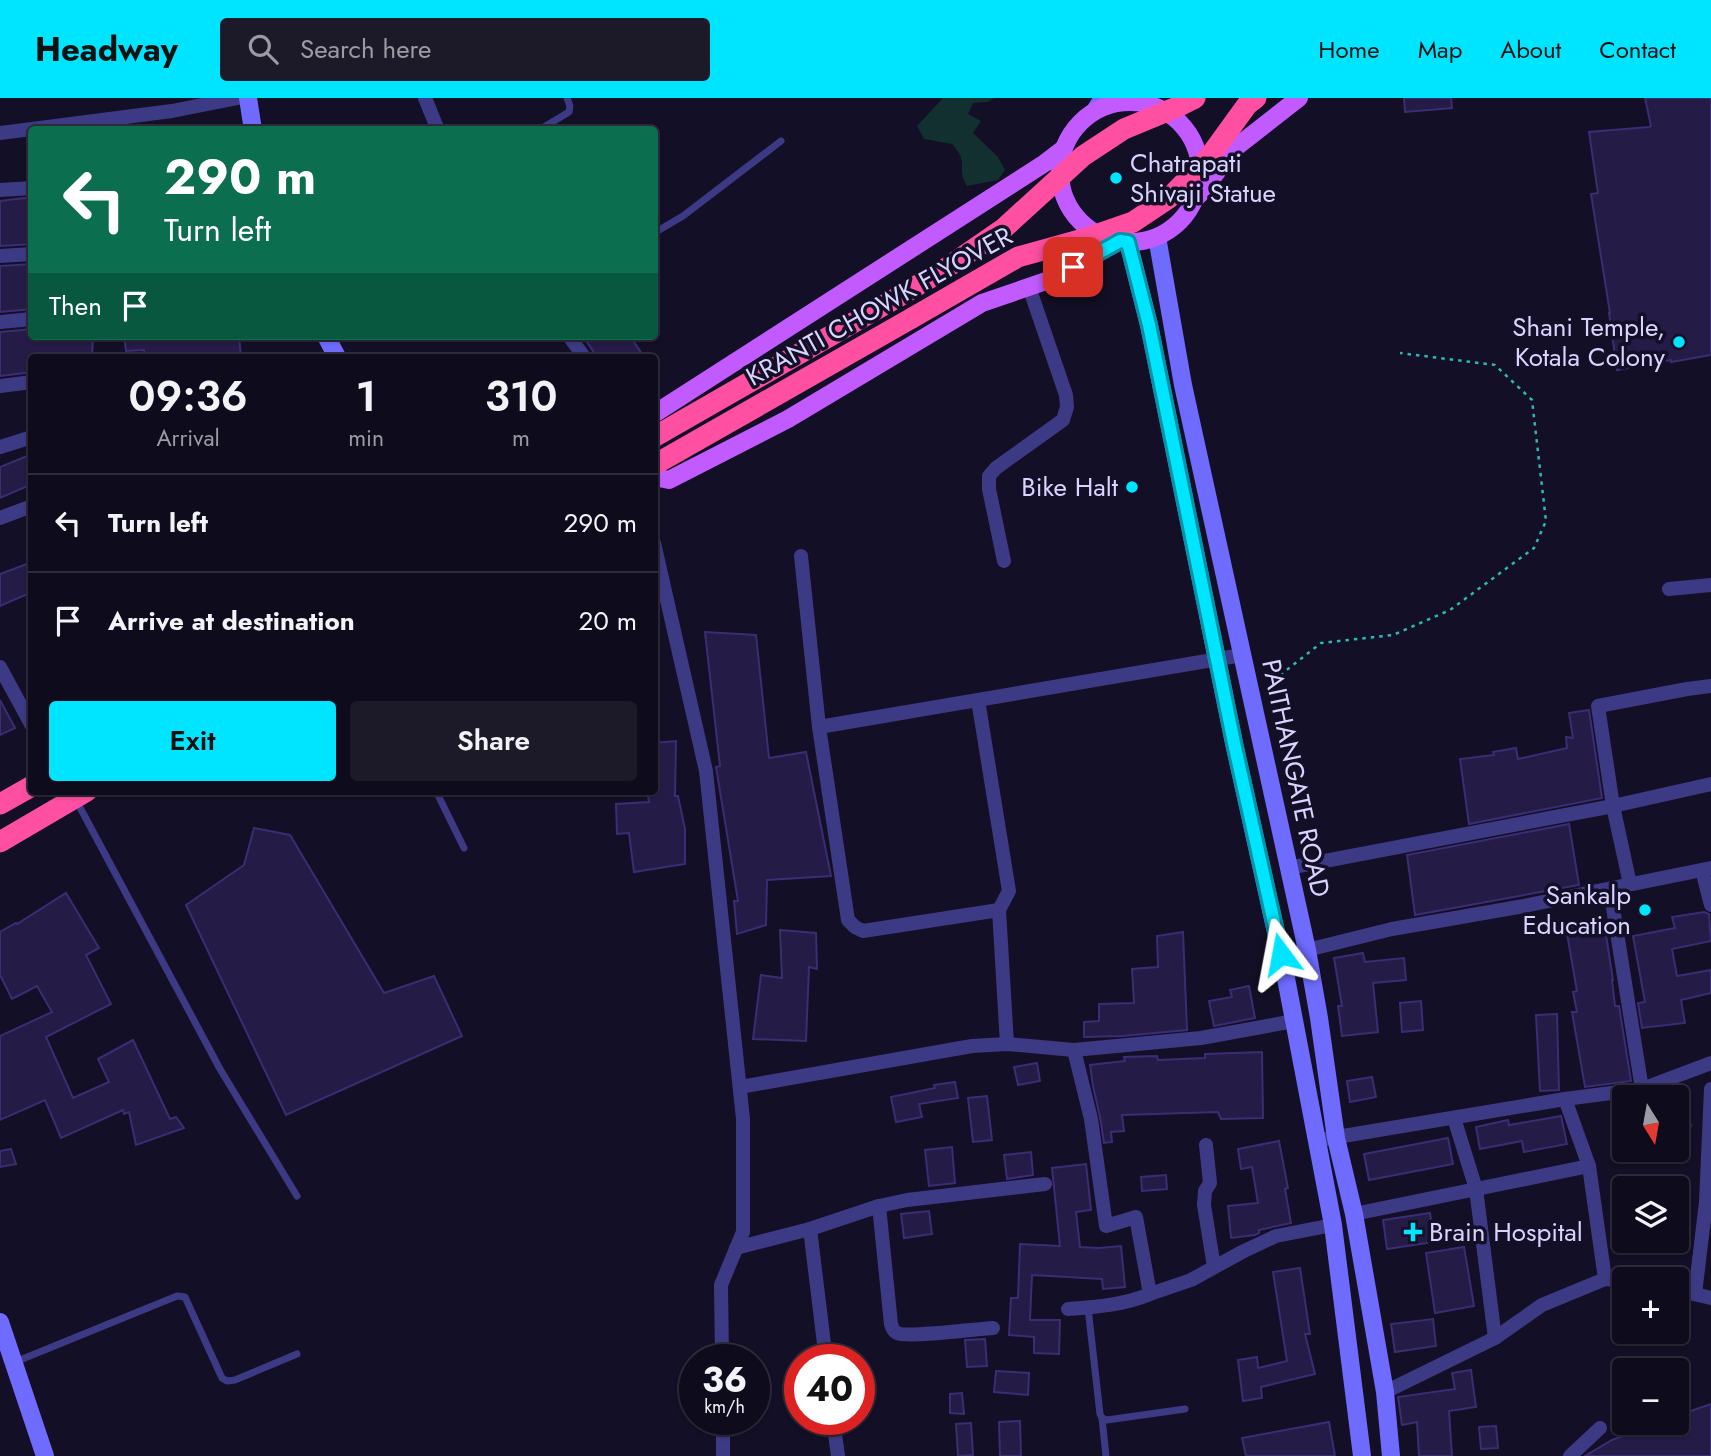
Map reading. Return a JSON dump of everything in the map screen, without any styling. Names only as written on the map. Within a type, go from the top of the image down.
[{"type":"highway","name":"KRANTI CHOWK FLYOVER","points":[[658,435],[945,269],[1003,229],[1083,156],[1124,129],[1195,98]]},
{"type":"highway","name":"KRANTI CHOWK FLYOVER","points":[[658,463],[1018,257],[1133,222],[1169,198],[1210,156],[1247,105],[1256,98]]},
{"type":"highway","points":[[0,804],[28,788]]},
{"type":"highway","points":[[0,842],[81,795]]},
{"type":"main road","points":[[1124,242],[1102,237],[1080,222],[1065,201],[1059,176],[1062,150],[1075,126],[1100,103],[1162,105],[1182,98]]},
{"type":"main road","points":[[658,478],[670,480],[788,419],[982,303],[1049,280],[1124,242],[1157,237],[1181,222],[1236,148],[1299,98]]},
{"type":"main road","points":[[1162,105],[1184,123],[1198,146],[1202,173],[1196,199]]},
{"type":"main road","points":[[658,411],[1062,150]]},
{"type":"street","points":[[55,126],[172,111],[238,98]]},
{"type":"street","points":[[248,98],[252,126]]},
{"type":"street","points":[[425,98],[437,126]]},
{"type":"street","points":[[0,133],[28,129]]},
{"type":"street","points":[[0,190],[28,188]]},
{"type":"street","name":"PAITHANGATE ROAD","points":[[1157,237],[1183,385],[1307,950],[1336,1138],[1354,1214],[1385,1392],[1391,1456]]},
{"type":"street","name":"PAITHANGATE ROAD","points":[[1124,242],[1149,325],[1234,743],[1285,973],[1333,1225],[1362,1456]]},
{"type":"street","points":[[0,256],[28,254]]},
{"type":"street","points":[[1004,561],[989,489],[989,476],[996,468],[1063,420],[1067,407],[1066,396],[1028,287]]},
{"type":"street","points":[[0,322],[28,319]]},
{"type":"street","points":[[0,386],[28,382]]},
{"type":"street","points":[[0,447],[28,438]]},
{"type":"street","points":[[0,518],[28,508]]},
{"type":"street","points":[[801,556],[819,727],[848,920],[863,931],[999,910]]},
{"type":"street","points":[[658,561],[706,771],[743,1119],[743,1232],[721,1285],[722,1344]]},
{"type":"street","points":[[1669,589],[1711,585]]},
{"type":"street","points":[[819,727],[1217,659],[1243,661]]},
{"type":"street","points":[[0,667],[28,719]]},
{"type":"street","points":[[1630,884],[1598,706],[1711,686]]},
{"type":"street","points":[[978,700],[1009,891],[999,910],[1007,1044]]},
{"type":"street","points":[[1288,868],[1614,806],[1711,784]]},
{"type":"street","points":[[1307,950],[1392,929],[1524,906],[1706,869],[1711,905]]},
{"type":"street","points":[[1609,889],[1641,1085]]},
{"type":"street","points":[[740,1087],[972,1046],[1007,1044],[1074,1050],[1200,1038],[1294,1021]]},
{"type":"street","points":[[1074,1050],[1091,1119],[1106,1226],[1136,1217],[1150,1294]]},
{"type":"street","points":[[1653,1085],[1711,1063]]},
{"type":"street","points":[[1695,1294],[1708,1203],[1711,1089]]},
{"type":"street","points":[[1316,1139],[1612,1093]]},
{"type":"street","points":[[1565,1099],[1589,1166],[1605,1279]]},
{"type":"street","points":[[1454,1118],[1476,1189],[1495,1338]]},
{"type":"street","points":[[1206,1145],[1210,1183],[1204,1194],[1204,1205],[1214,1268]]},
{"type":"street","points":[[1354,1214],[1589,1166]]},
{"type":"street","points":[[736,1248],[907,1200],[1045,1184]]},
{"type":"street","points":[[879,1206],[893,1330],[898,1334],[919,1334],[993,1328]]},
{"type":"street","points":[[1068,1309],[1134,1301],[1191,1280],[1276,1236],[1333,1225]]},
{"type":"street","points":[[810,1229],[824,1344]]},
{"type":"street","points":[[1385,1392],[1495,1338],[1542,1305],[1605,1279],[1612,1280]]},
{"type":"street","points":[[1689,1293],[1711,1298]]},
{"type":"street","points":[[0,1322],[45,1456]]},
{"type":"street","points":[[1570,1456],[1600,1429]]},
{"type":"street","points":[[723,1435],[723,1456]]},
{"type":"street","points":[[835,1435],[838,1456]]},
{"type":"lane","points":[[545,126],[570,110],[567,98]]},
{"type":"lane","points":[[658,231],[683,216],[781,141]]},
{"type":"lane","points":[[81,795],[220,1069],[298,1196]]},
{"type":"lane","points":[[438,795],[464,848]]},
{"type":"lane","points":[[14,1362],[177,1296],[185,1297],[222,1378],[228,1381],[297,1354]]},
{"type":"lane","points":[[1088,1307],[1106,1456]]},
{"type":"lane","points":[[1102,1418],[1107,1420],[1185,1409]]},
{"type":"path","points":[[1243,661],[1279,676],[1321,643],[1393,635],[1450,610],[1534,548],[1546,521],[1532,400],[1495,365],[1400,352]]},
{"type":"green space","points":[[943,98],[994,98],[988,102],[973,103],[968,114],[981,121],[973,133],[998,157],[1005,170],[998,180],[967,186],[960,155],[952,144],[924,139],[917,126]]},
{"type":"building","points":[[1404,98],[1451,98],[1452,108],[1405,112]]},
{"type":"building","points":[[1645,98],[1711,98],[1711,355],[1617,370],[1591,194],[1598,193],[1589,132],[1651,126]]},
{"type":"building","points":[[28,198],[28,244],[0,246],[0,201]]},
{"type":"building","points":[[28,264],[28,309],[0,312],[0,266]]},
{"type":"building","points":[[28,329],[28,340],[93,340],[92,354],[28,354],[28,372],[0,376],[0,332]]},
{"type":"building","points":[[125,340],[239,340],[241,354],[145,354],[144,350],[126,351]]},
{"type":"building","points":[[586,340],[633,340],[642,354],[595,354]]},
{"type":"building","points":[[28,456],[28,486],[0,498],[0,467]]},
{"type":"building","points":[[28,564],[28,594],[0,606],[0,574]]},
{"type":"building","points":[[705,632],[756,635],[769,758],[806,752],[831,876],[767,880],[766,925],[737,934],[734,901],[738,901],[716,767],[720,766]]},
{"type":"building","points":[[0,700],[15,728],[0,735]]},
{"type":"building","points":[[1589,710],[1602,798],[1469,824],[1460,759],[1494,755],[1493,752],[1516,748],[1518,759],[1567,748],[1566,737],[1573,738],[1569,713]]},
{"type":"building","points":[[676,741],[675,796],[678,796],[685,829],[685,864],[634,872],[629,833],[617,834],[616,804],[649,802],[648,795],[658,795],[658,743]]},
{"type":"building","points":[[1569,824],[1579,885],[1415,915],[1407,855]]},
{"type":"building","points":[[254,828],[290,835],[384,993],[434,976],[462,1036],[286,1115],[186,905],[244,865]]},
{"type":"building","points":[[66,893],[99,948],[86,955],[111,1004],[46,1037],[73,1098],[109,1082],[98,1059],[133,1040],[170,1119],[176,1117],[184,1128],[136,1145],[129,1112],[124,1114],[123,1110],[61,1138],[45,1100],[0,1120],[0,1036],[52,1012],[37,986],[12,999],[0,975],[0,932]]},
{"type":"building","points":[[1704,912],[1709,914],[1711,941],[1672,949],[1677,976],[1711,970],[1711,993],[1681,1000],[1685,1023],[1642,1028],[1638,1003],[1645,1002],[1633,936],[1675,928],[1672,917]]},
{"type":"building","points":[[1604,922],[1615,1006],[1619,1006],[1631,1081],[1585,1087],[1572,1012],[1577,1012],[1573,992],[1577,991],[1566,928]]},
{"type":"building","points":[[780,930],[816,933],[817,969],[809,967],[806,1041],[753,1039],[761,975],[782,978]]},
{"type":"building","points":[[1183,932],[1187,1030],[1084,1037],[1084,1022],[1099,1021],[1099,1004],[1134,1003],[1132,969],[1158,967],[1157,936]]},
{"type":"building","points":[[1363,953],[1365,962],[1404,958],[1406,980],[1373,983],[1378,1032],[1342,1036],[1338,1006],[1342,1006],[1334,958]]},
{"type":"building","points":[[1249,986],[1255,1018],[1214,1026],[1209,1001],[1232,997],[1230,990]]},
{"type":"building","points":[[1421,1001],[1423,1030],[1402,1032],[1400,1003]]},
{"type":"building","points":[[1557,1014],[1559,1090],[1540,1091],[1536,1015]]},
{"type":"building","points":[[1262,1052],[1263,1118],[1221,1119],[1218,1112],[1122,1115],[1124,1131],[1111,1132],[1112,1142],[1104,1143],[1090,1065],[1125,1061],[1124,1057],[1157,1056],[1158,1060],[1205,1058],[1205,1054]]},
{"type":"building","points":[[1037,1063],[1040,1081],[1018,1085],[1014,1067]]},
{"type":"building","points":[[1372,1077],[1376,1097],[1350,1102],[1347,1081]]},
{"type":"building","points":[[955,1082],[958,1098],[919,1104],[922,1117],[896,1122],[891,1097]]},
{"type":"building","points":[[987,1096],[992,1140],[973,1142],[968,1098]]},
{"type":"building","points":[[1561,1116],[1567,1144],[1524,1152],[1522,1141],[1480,1149],[1476,1127],[1508,1120],[1509,1125]]},
{"type":"building","points":[[1448,1138],[1453,1164],[1369,1180],[1364,1154]]},
{"type":"building","points":[[1279,1141],[1291,1223],[1259,1230],[1255,1235],[1231,1238],[1228,1206],[1258,1203],[1252,1167],[1241,1169],[1238,1149]]},
{"type":"building","points":[[952,1147],[955,1183],[929,1186],[925,1150]]},
{"type":"building","points":[[11,1149],[16,1164],[0,1167],[0,1151]]},
{"type":"building","points":[[1031,1152],[1033,1175],[1007,1179],[1004,1155]]},
{"type":"building","points":[[1086,1164],[1091,1210],[1076,1212],[1080,1247],[1121,1246],[1125,1287],[1103,1289],[1102,1279],[1032,1275],[1030,1320],[1060,1320],[1059,1354],[1034,1353],[1034,1337],[1009,1335],[1011,1298],[1018,1298],[1020,1244],[1060,1246],[1052,1168]]},
{"type":"building","points":[[1166,1175],[1167,1189],[1142,1191],[1141,1177]]},
{"type":"building","points":[[929,1211],[932,1234],[904,1238],[901,1214]]},
{"type":"building","points":[[1430,1213],[1434,1242],[1387,1249],[1383,1220]]},
{"type":"building","points":[[1464,1247],[1474,1306],[1435,1313],[1426,1253]]},
{"type":"building","points":[[1300,1268],[1310,1334],[1305,1334],[1315,1374],[1261,1387],[1262,1398],[1243,1401],[1238,1360],[1257,1357],[1258,1368],[1287,1361],[1273,1272]]},
{"type":"building","points":[[1433,1319],[1436,1346],[1395,1352],[1391,1324]]},
{"type":"building","points":[[985,1339],[987,1366],[967,1367],[965,1340]]},
{"type":"building","points":[[1471,1370],[1476,1407],[1449,1411],[1452,1456],[1419,1456],[1417,1422],[1402,1425],[1398,1397],[1455,1389],[1452,1373]]},
{"type":"building","points":[[996,1371],[1029,1373],[1028,1395],[994,1392]]},
{"type":"building","points":[[962,1393],[964,1414],[950,1413],[950,1394]]},
{"type":"building","points":[[1711,1404],[1711,1456],[1585,1456],[1626,1435],[1689,1435],[1689,1412]]},
{"type":"building","points":[[1020,1421],[1021,1456],[1000,1456],[999,1422]]},
{"type":"building","points":[[1329,1422],[1335,1456],[1246,1456],[1242,1438]]},
{"type":"building","points":[[971,1423],[973,1455],[958,1456],[956,1424]]},
{"type":"building","points":[[1496,1426],[1498,1448],[1481,1449],[1479,1427]]},
{"type":"place","name":"Chatrapati Shivaji Statue","points":[[1116,178]]},
{"type":"place","name":"Shani Temple, Kotala Colony","points":[[1679,342]]},
{"type":"place","name":"Bike Halt","points":[[1132,487]]},
{"type":"place","name":"Sankalp Education","points":[[1645,910]]},
{"type":"place","name":"Brain Hospital","points":[[1413,1232]]},
{"type":"route","points":[[1073,267],[1120,241],[1128,242],[1149,325],[1234,743],[1281,954]]}]
